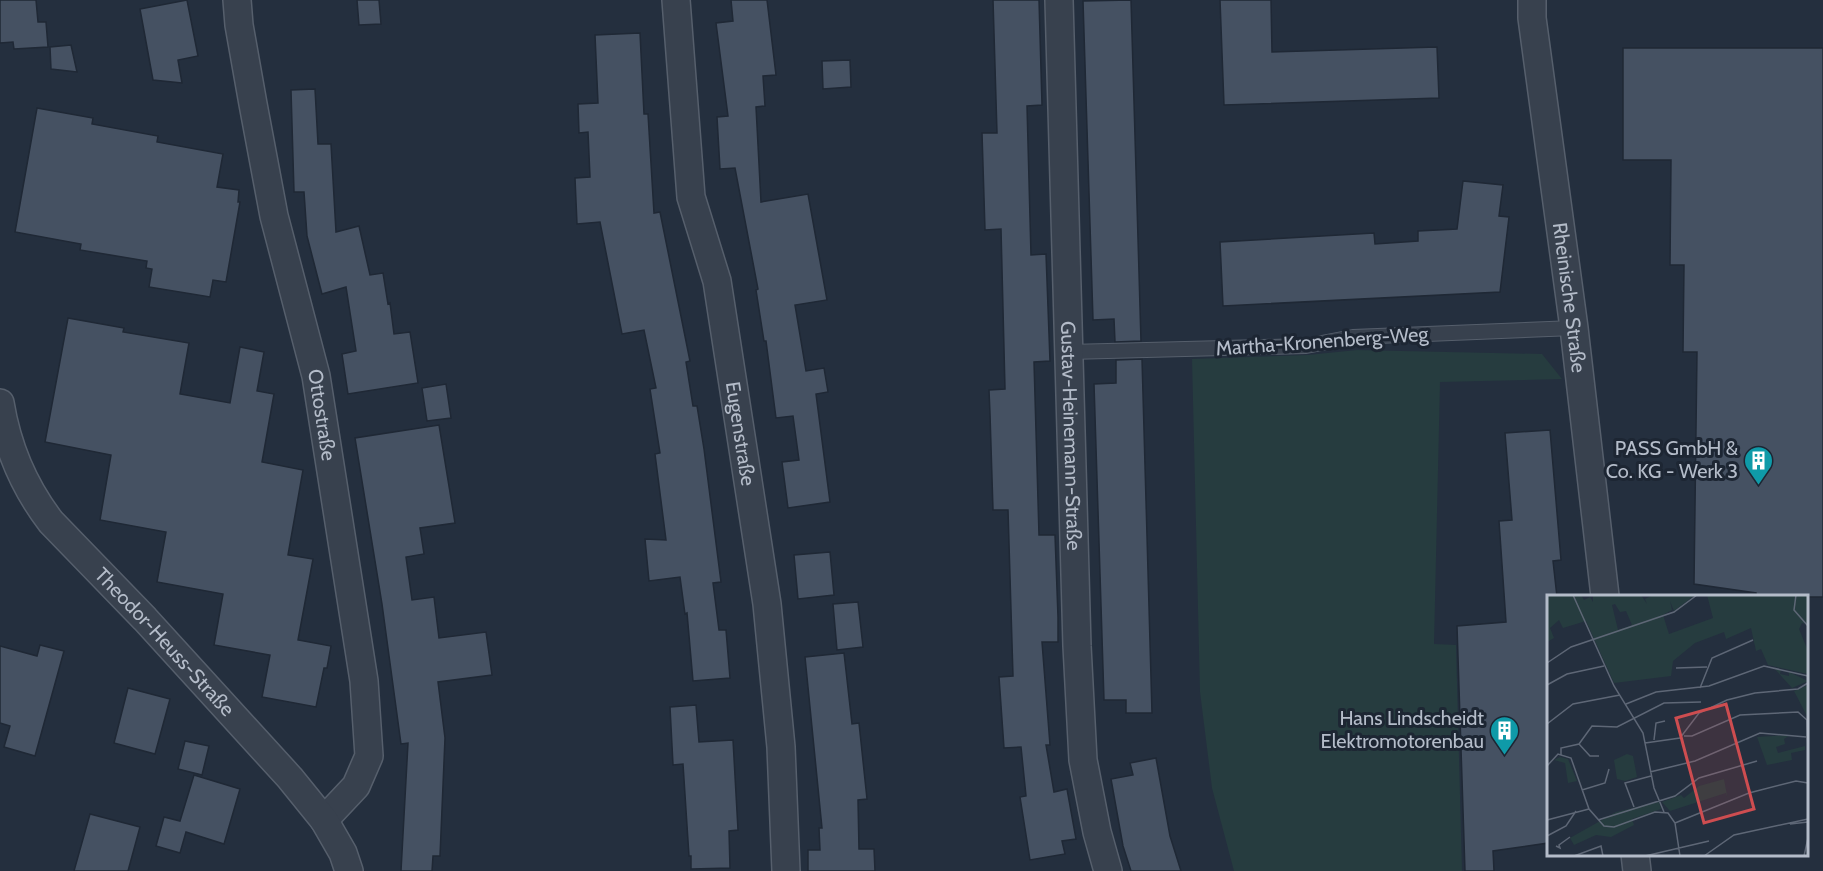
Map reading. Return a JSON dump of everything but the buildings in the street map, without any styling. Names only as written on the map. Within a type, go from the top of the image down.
[{"type":"street","name":"Ottostraße","points":[[237,0],[241,36],[274,216],[316,376],[364,681],[369,756],[356,786],[324,820]]},
{"type":"street","name":"Eugenstraße","points":[[676,0],[691,197],[717,281],[767,604],[781,747],[786,871]]},
{"type":"street","name":"Gustav-Heinemann-Straße","points":[[1059,0],[1077,646],[1083,760],[1097,832],[1108,871]]},
{"type":"street","name":"Rheinische Straße","points":[[1532,0],[1532,18],[1574,328],[1605,595]]},
{"type":"street","name":"Theodor-Heuss-Straße","points":[[0,403],[8,440],[37,505],[137,610],[290,778],[324,820],[343,853],[349,871]]},
{"type":"street","points":[[1635,856],[1636,871]]},
{"type":"lane","name":"Martha-Kronenberg-Weg","points":[[1069,352],[1306,346],[1353,337],[1574,328]]},
{"type":"green space","points":[[1357,350],[1542,354],[1562,379],[1440,382],[1434,644],[1456,645],[1462,871],[1234,871],[1212,788],[1200,692],[1192,359],[1308,355]]},
{"type":"place","name":"PASS GmbH & Co. KG - Werk 3","points":[[1759,486]]},
{"type":"place","name":"Hans Lindscheidt Elektromotorenbau","points":[[1505,756]]}]
